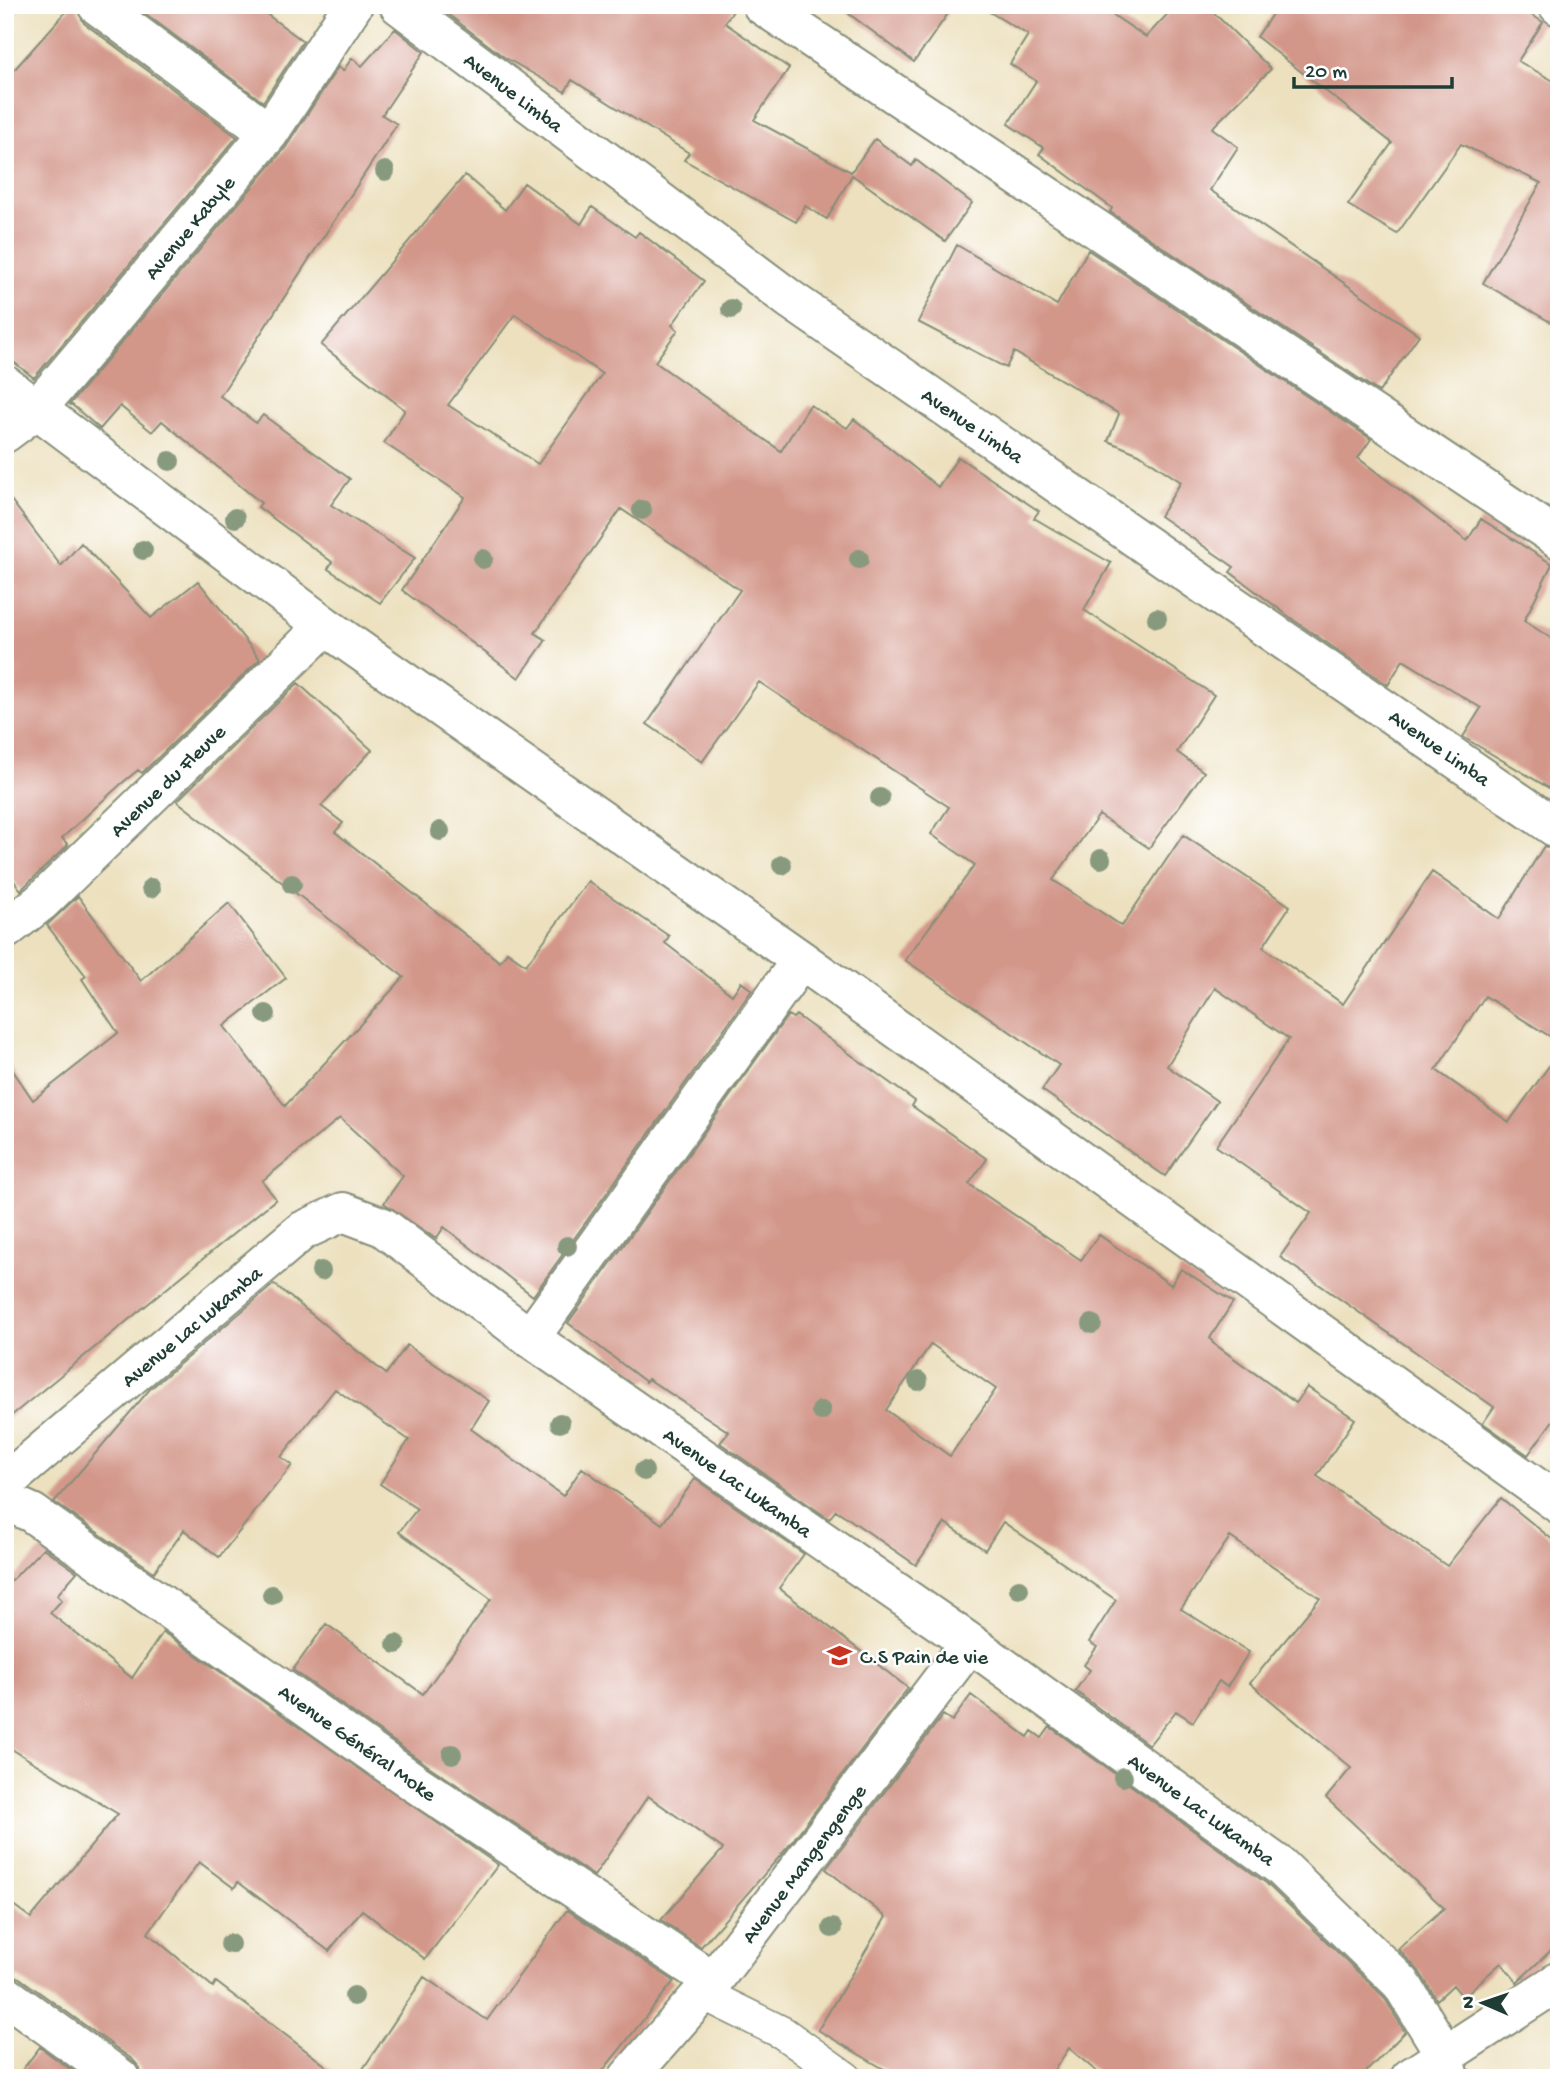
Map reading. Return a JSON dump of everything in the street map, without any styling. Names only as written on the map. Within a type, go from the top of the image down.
[{"type":"street","points":[[97,5],[269,133]]},
{"type":"street","name":"Avenue Kabyle","points":[[5,433],[37,409],[269,133],[353,5]]},
{"type":"street","name":"Avenue Limba","points":[[399,5],[791,300],[1559,830]]},
{"type":"street","points":[[762,5],[1559,540]]},
{"type":"street","points":[[5,385],[325,626],[801,960],[1559,1504]]},
{"type":"street","name":"Avenue du Fleuve","points":[[5,930],[41,902],[325,626]]},
{"type":"street","points":[[530,1338],[801,960]]},
{"type":"street","name":"Avenue Lac Lukamba","points":[[5,1483],[302,1231],[343,1212],[383,1227],[530,1338],[970,1643],[1280,1866],[1401,1983],[1447,2066]]},
{"type":"street","name":"Avenue Général Moke","points":[[5,1502],[33,1513],[708,1987]]},
{"type":"street","name":"Avenue Mangengenge","points":[[628,2078],[708,1987],[970,1643]]},
{"type":"street","points":[[1410,2078],[1447,2066],[1559,1981]]},
{"type":"street","points":[[5,1996],[120,2078]]},
{"type":"lane","points":[[708,1987],[783,2033],[846,2078]]},
{"type":"building","points":[[72,5],[76,5],[84,23],[237,137],[34,378],[5,355],[5,80]]},
{"type":"building","points":[[134,5],[254,5],[303,41],[263,102]]},
{"type":"building","points":[[436,5],[737,5],[725,23],[789,68],[754,120],[851,172],[875,139],[912,166],[916,160],[972,203],[945,241],[852,175],[827,219],[805,206],[796,222],[684,160],[689,153],[572,80],[565,92],[504,57]]},
{"type":"building","points":[[837,5],[954,5],[914,62]]},
{"type":"building","points":[[978,5],[1098,5],[1146,37],[1176,5],[1206,5],[1271,69],[1212,128],[1238,147],[1210,190],[1419,335],[1379,392],[1110,212],[1112,208],[1039,154],[1044,148],[1008,124],[1036,81],[1010,64],[1028,35]]},
{"type":"building","points":[[1278,5],[1515,5],[1543,22],[1518,61],[1559,84],[1559,327],[1483,283],[1541,183],[1461,144],[1397,234],[1348,205],[1392,143],[1257,37]]},
{"type":"building","points":[[395,29],[424,52],[382,115],[397,124],[220,396],[256,423],[263,415],[350,479],[331,505],[415,558],[380,603],[328,569],[332,562],[258,507],[261,503],[162,421],[152,432],[120,406],[100,429],[69,405],[286,147],[338,67],[343,71],[352,58],[362,66]]},
{"type":"building","points":[[465,175],[505,210],[524,183],[581,224],[592,207],[635,237],[639,232],[704,281],[672,325],[678,330],[655,362],[781,451],[810,405],[847,428],[854,419],[938,487],[958,457],[1039,511],[1034,518],[1111,563],[1084,610],[1214,695],[1177,752],[1204,772],[1149,848],[1099,815],[1053,880],[1122,926],[1183,835],[1290,906],[1263,947],[1343,1004],[1432,872],[1499,919],[1544,846],[1559,852],[1559,1042],[1485,996],[1436,1070],[1509,1122],[1559,1052],[1559,1412],[1528,1455],[1483,1423],[1494,1407],[1280,1257],[1311,1213],[1216,1146],[1289,1039],[1215,988],[1167,1066],[1217,1101],[1165,1176],[1042,1090],[1059,1065],[905,960],[975,865],[931,834],[949,807],[759,682],[702,762],[647,724],[740,590],[621,509],[535,633],[546,640],[519,678],[402,590],[465,497],[384,443],[405,410],[321,345]],"holes":[[[515,314],[602,374],[538,464],[448,405]]]},
{"type":"building","points":[[957,245],[1057,305],[1088,250],[1371,439],[1358,458],[1467,541],[1481,519],[1552,564],[1524,621],[1559,643],[1559,794],[1463,737],[1481,708],[1403,660],[1388,685],[1295,621],[1230,572],[1234,567],[1160,516],[1181,482],[1139,454],[1108,441],[1119,414],[1014,352],[1006,368],[918,322]]},
{"type":"building","points":[[5,492],[61,566],[81,543],[151,618],[198,581],[260,659],[142,773],[138,770],[62,838],[68,845],[21,890],[5,870]]},
{"type":"building","points":[[298,683],[372,750],[321,806],[343,823],[335,832],[500,962],[507,952],[526,965],[588,881],[669,936],[665,943],[732,995],[741,982],[752,990],[533,1296],[444,1227],[436,1239],[384,1203],[403,1176],[340,1118],[262,1181],[276,1199],[5,1421],[5,1059],[33,1100],[118,1033],[82,979],[86,976],[47,925],[78,896],[141,981],[229,903],[286,978],[224,1026],[285,1106],[404,977],[177,801]]},
{"type":"building","points":[[788,1015],[793,1018],[796,1015],[915,1101],[912,1106],[987,1159],[969,1184],[1081,1260],[1099,1235],[1171,1285],[1181,1269],[1233,1302],[1210,1338],[1213,1343],[1296,1403],[1307,1387],[1355,1419],[1317,1476],[1447,1566],[1501,1498],[1559,1545],[1559,1943],[1517,1982],[1501,1963],[1463,1997],[1453,1985],[1437,2000],[1419,1971],[1398,1949],[1444,1908],[1326,1798],[1351,1768],[1250,1683],[1320,1598],[1230,1537],[1181,1609],[1249,1652],[1227,1687],[1219,1681],[1193,1722],[1176,1711],[1149,1745],[1075,1691],[1090,1670],[1084,1665],[1097,1647],[1089,1642],[1116,1600],[1003,1522],[985,1550],[945,1523],[916,1565],[836,1510],[829,1519],[720,1443],[729,1432],[648,1379],[646,1382],[568,1323]],"holes":[[[931,1344],[996,1389],[950,1456],[886,1410]]]},
{"type":"building","points":[[274,1284],[386,1374],[407,1345],[489,1401],[471,1429],[563,1496],[582,1468],[662,1524],[695,1479],[804,1554],[779,1588],[908,1688],[787,1848],[701,1947],[661,1920],[723,1849],[648,1796],[594,1876],[427,1765],[293,1670],[326,1624],[423,1694],[491,1599],[399,1532],[417,1509],[380,1484],[409,1440],[335,1389],[281,1457],[292,1465],[219,1557],[184,1530],[154,1572],[54,1502],[150,1389]]},
{"type":"building","points":[[43,1548],[77,1572],[57,1595],[62,1600],[50,1613],[132,1678],[163,1632],[498,1865],[425,1959],[362,1910],[329,1951],[238,1882],[234,1888],[199,1862],[148,1933],[213,1987],[216,1982],[342,2078],[141,2078],[140,2068],[133,2060],[18,1977],[5,1973],[5,1899],[31,1918],[118,1814],[5,1745],[5,1578],[10,1582]]},
{"type":"building","points":[[971,1695],[1028,1737],[1032,1731],[1042,1738],[1050,1727],[1266,1883],[1384,1997],[1405,2032],[1360,2078],[1104,2078],[1069,2048],[1049,2078],[899,2078],[818,2030],[886,1917],[826,1869],[943,1715],[952,1721]]},
{"type":"building","points":[[567,1910],[674,1981],[597,2078],[357,2078],[424,1977],[487,2020]]},
{"type":"building","points":[[40,2047],[82,2078],[16,2078]]},
{"type":"place","name":"C.S Pain de vie","points":[[840,1656]]}]
